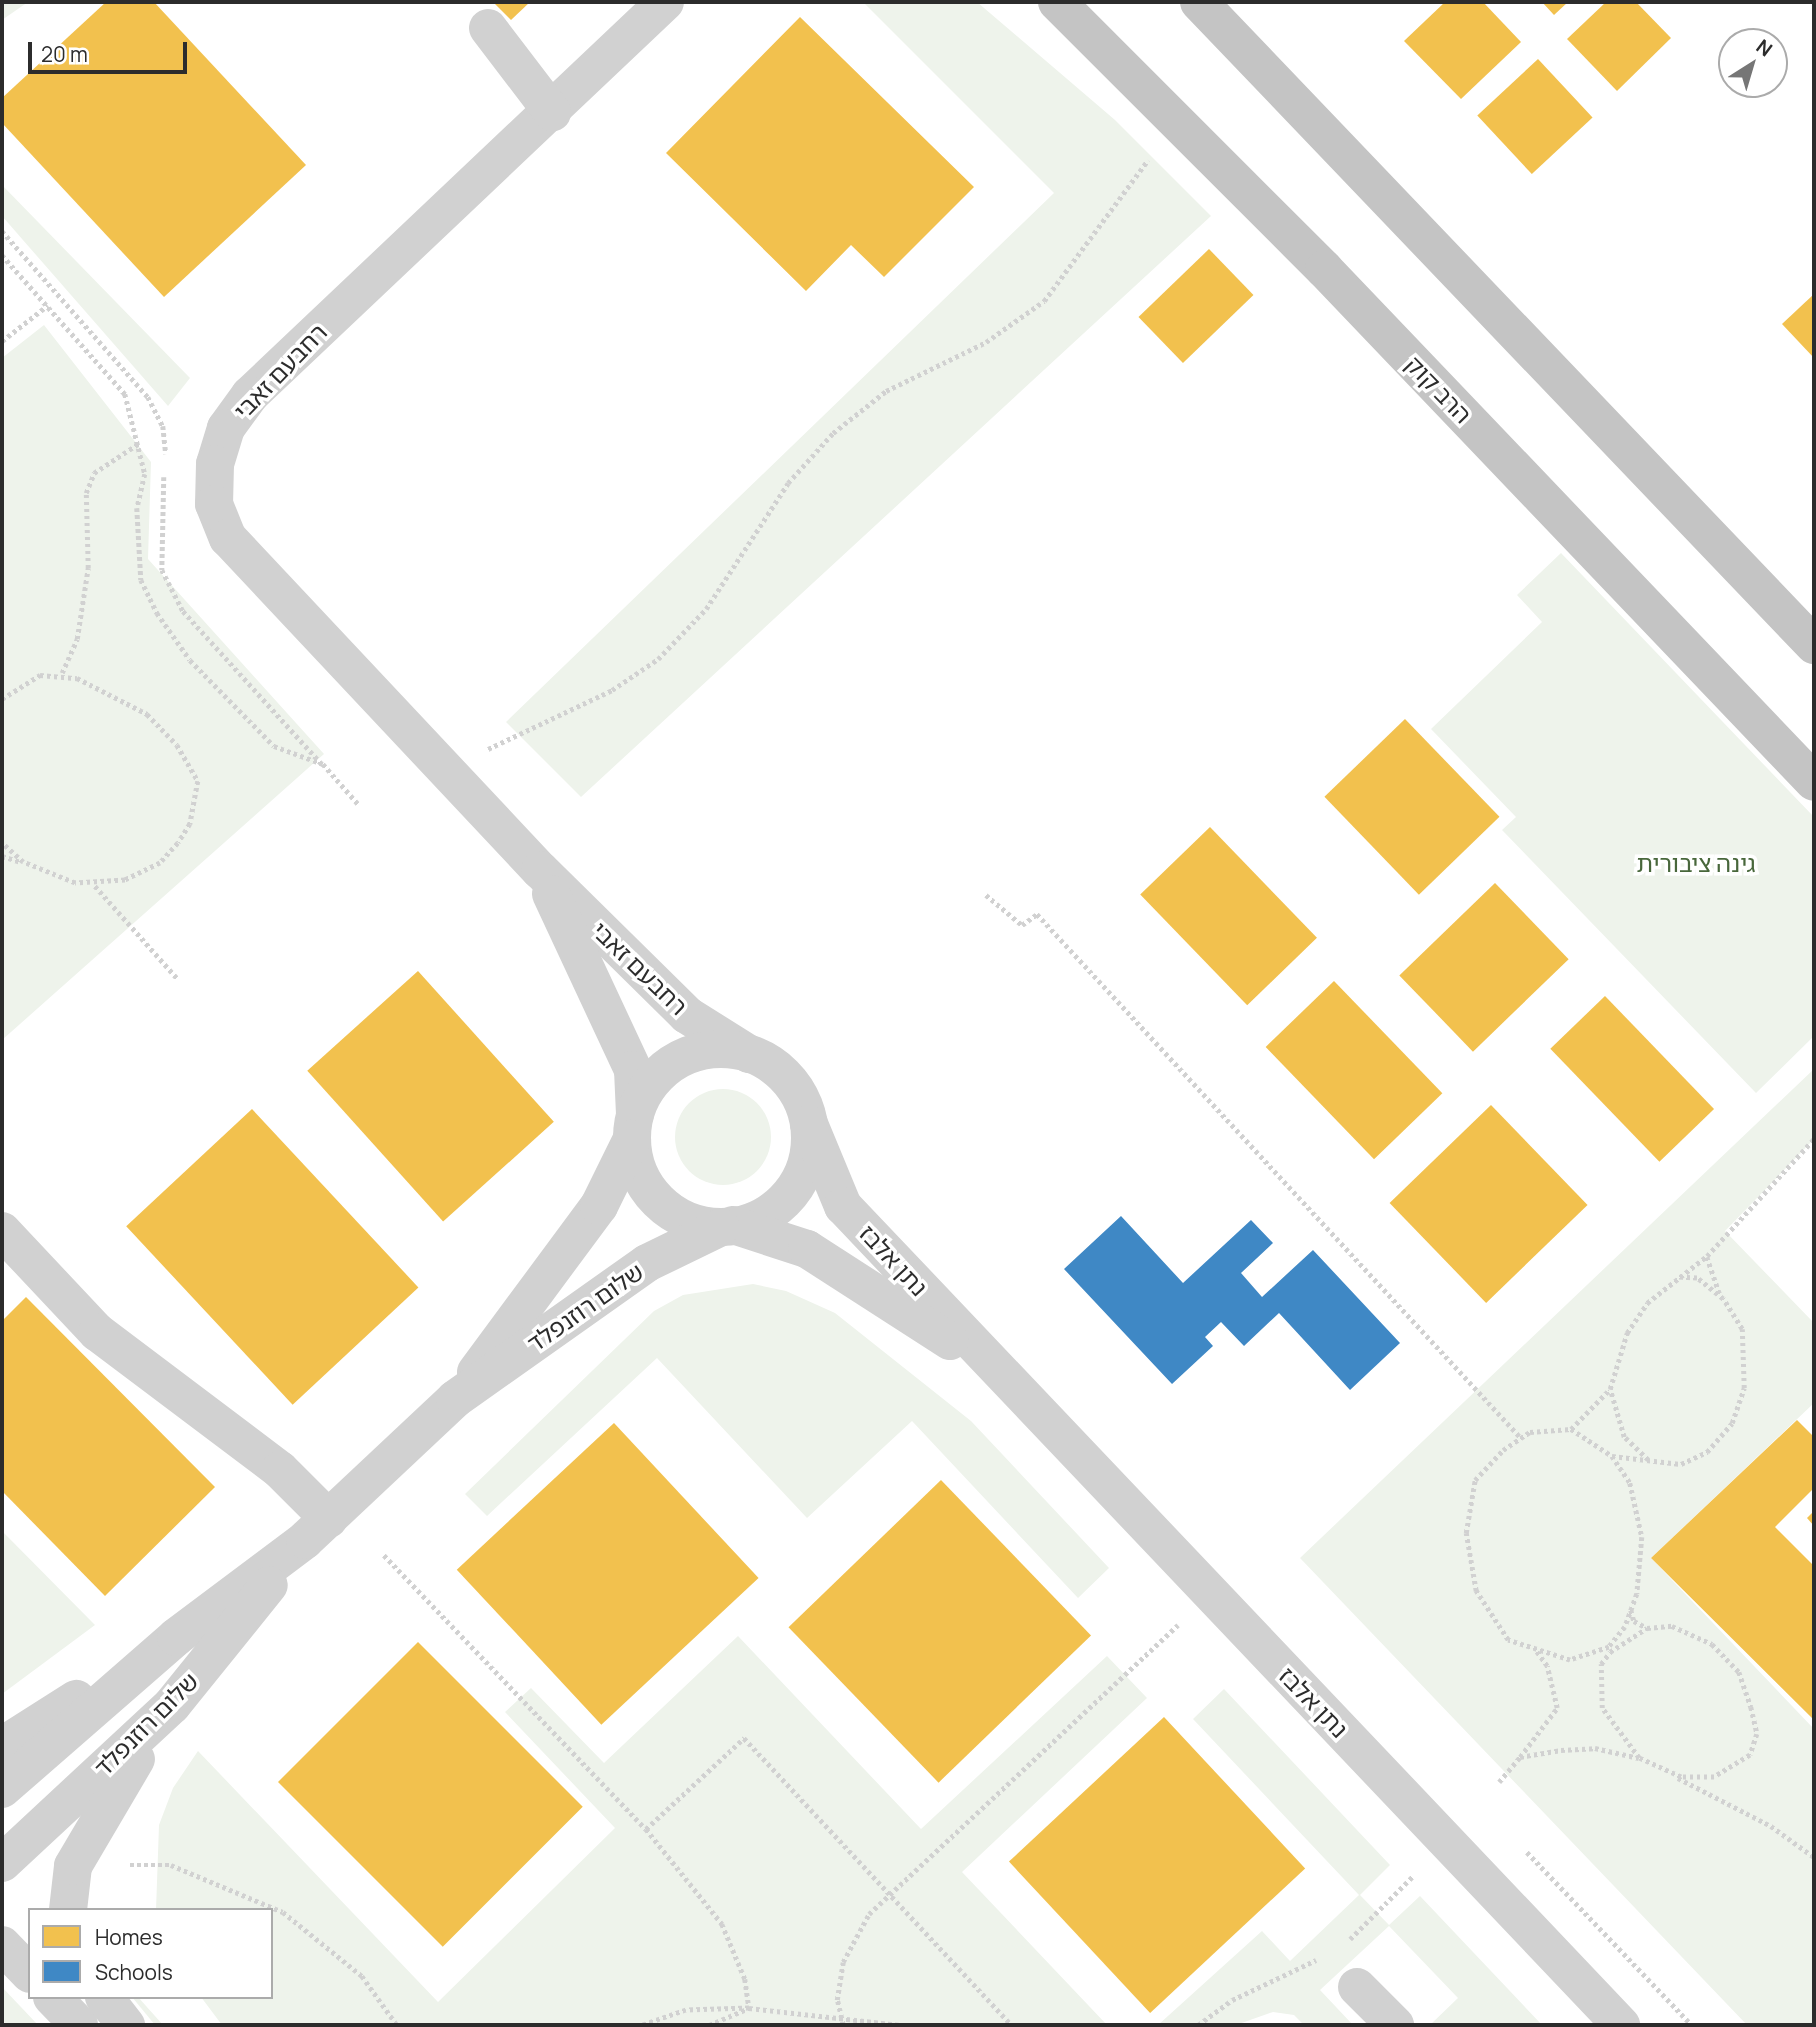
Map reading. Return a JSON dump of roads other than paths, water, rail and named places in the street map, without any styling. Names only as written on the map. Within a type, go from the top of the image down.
[{"type":"main road","name":"הרב קוק","points":[[1057,2],[1176,118],[1814,779]]},
{"type":"main road","points":[[1199,2],[1814,645]]},
{"type":"street","name":"רחבעם זאבי","points":[[665,2],[560,105],[250,395],[226,428],[215,464],[214,504],[228,538],[540,870],[687,1015],[749,1054]]},
{"type":"street","points":[[488,28],[560,105]]},
{"type":"street","name":"רחבעם זאבי","points":[[540,870],[633,1070],[633,1127]]},
{"type":"street","points":[[715,1050],[749,1054],[785,1074],[809,1124],[809,1150],[791,1194],[775,1209],[727,1226],[693,1223],[657,1200],[636,1164],[633,1127],[645,1091],[680,1059],[715,1050]]},
{"type":"street","name":"נתן אלבז","points":[[809,1124],[844,1206],[1622,2025]]},
{"type":"street","name":"שלום רוזנפלד","points":[[456,1399],[599,1206],[633,1127]]},
{"type":"street","name":"שלום רוזנפלד","points":[[2,1789],[176,1637],[317,1529],[456,1399],[647,1263],[727,1226]]},
{"type":"street","name":"נתן אלבז","points":[[727,1226],[807,1249],[1007,1379]]},
{"type":"street","points":[[2,1231],[97,1332],[270,1462],[317,1529]]},
{"type":"street","name":"שלום רוזנפלד","points":[[2,1863],[172,1705],[317,1529]]},
{"type":"street","points":[[2,1746],[176,1637]]},
{"type":"street","points":[[68,1908],[73,1866],[95,1820],[172,1705]]},
{"type":"street","points":[[2,1945],[28,1972]]},
{"type":"street","points":[[1357,1987],[1395,2025]]},
{"type":"street","points":[[54,1999],[79,2025]]},
{"type":"street","points":[[106,1999],[126,2025]]},
{"type":"park label","name":"גינה ציבורית","points":[[1696,863]]}]
